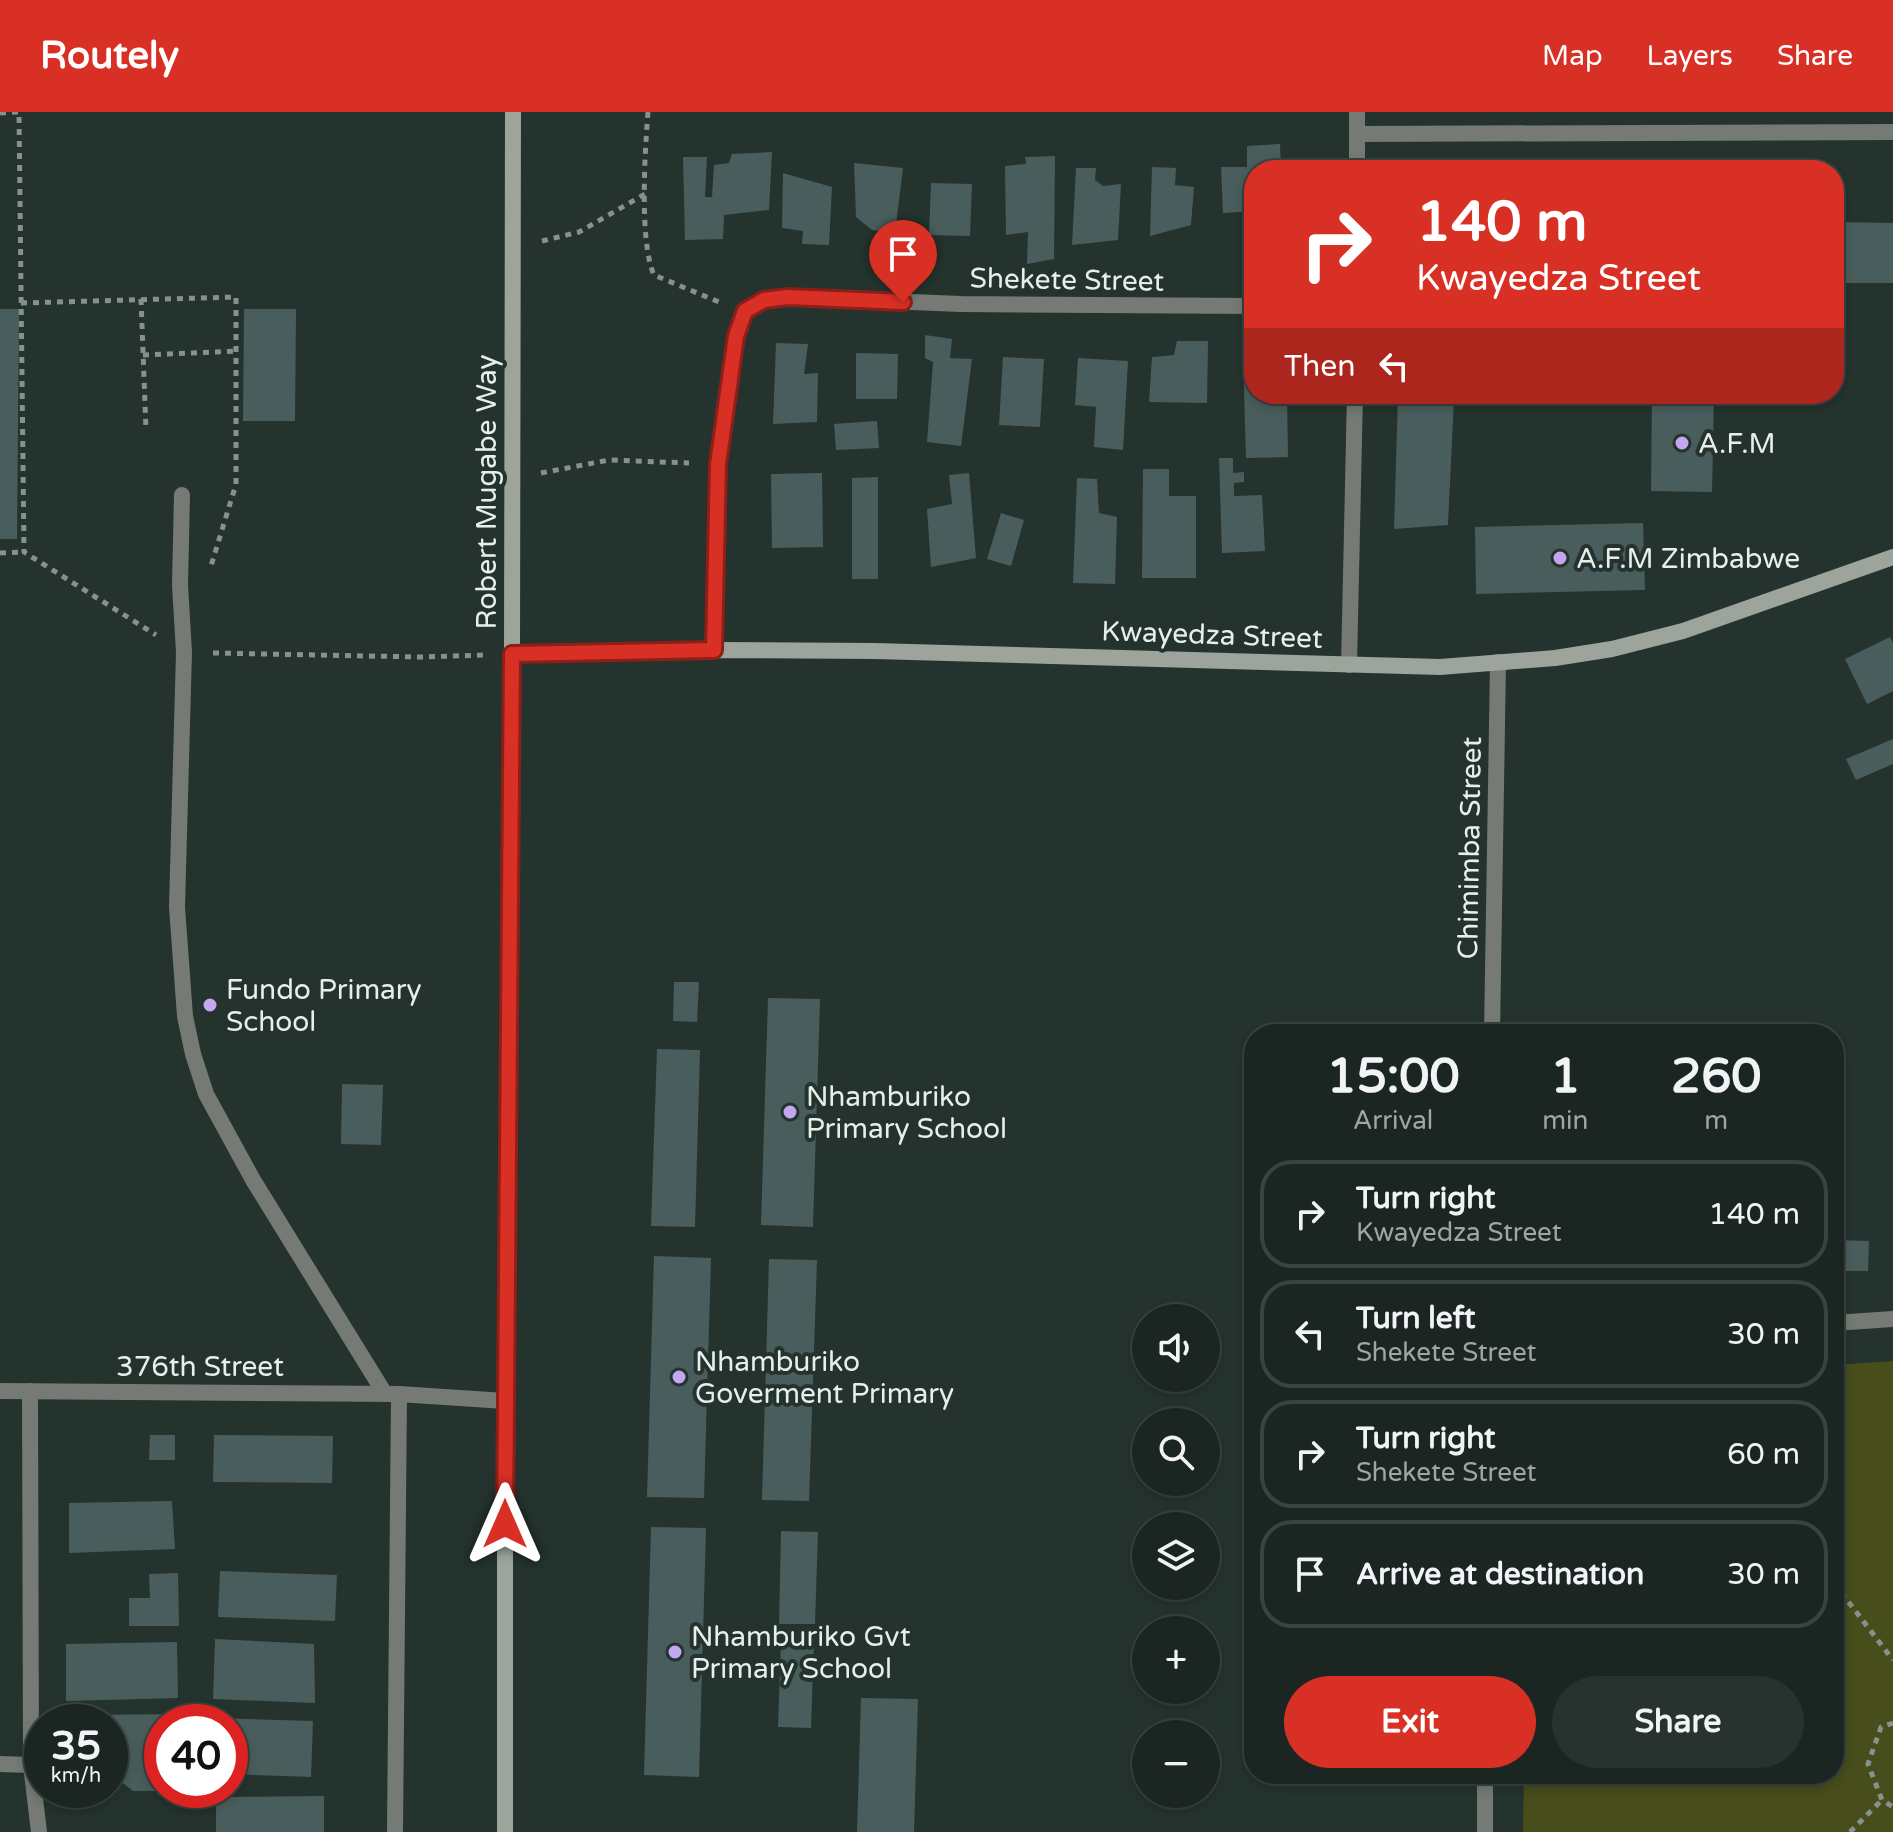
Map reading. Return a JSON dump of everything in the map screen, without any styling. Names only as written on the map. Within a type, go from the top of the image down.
[{"type":"street","name":"Robert Mugabe Way","points":[[505,1832],[513,112]]},
{"type":"street","points":[[1357,112],[1357,160]]},
{"type":"street","points":[[1357,134],[1893,132]]},
{"type":"street","name":"Shekete Street","points":[[745,311],[764,300],[788,297],[961,304],[1244,306]]},
{"type":"street","points":[[714,650],[718,464],[736,336],[745,311]]},
{"type":"street","points":[[1349,665],[1355,404]]},
{"type":"street","points":[[182,495],[180,585],[184,652],[177,907],[185,1016],[206,1094],[253,1180],[392,1394],[395,1832]]},
{"type":"street","name":"Kwayedza Street","points":[[512,654],[714,650],[906,651],[1440,667],[1555,658],[1612,649],[1683,631],[1893,557]]},
{"type":"street","name":"Chimimba Street","points":[[1492,1024],[1498,662]]},
{"type":"street","points":[[1844,1322],[1893,1319]]},
{"type":"street","name":"376th Street","points":[[0,1391],[392,1394],[505,1401]]},
{"type":"street","points":[[30,1391],[31,1704]]},
{"type":"street","points":[[0,1764],[24,1765]]},
{"type":"street","points":[[1485,1784],[1485,1832]]},
{"type":"street","points":[[36,1808],[39,1832]]},
{"type":"path","points":[[0,113],[19,112],[24,552]]},
{"type":"path","points":[[648,112],[645,194],[647,260],[654,275],[745,311]]},
{"type":"path","points":[[511,249],[579,232],[645,194]]},
{"type":"path","points":[[21,303],[236,297],[236,484],[208,576]]},
{"type":"path","points":[[141,299],[146,430]]},
{"type":"path","points":[[143,355],[236,351]]},
{"type":"path","points":[[513,478],[609,460],[718,464]]},
{"type":"path","points":[[0,553],[24,552],[184,652],[420,657],[512,654]]},
{"type":"path","points":[[1844,1596],[1893,1660]]},
{"type":"path","points":[[1893,1723],[1881,1727],[1868,1764],[1882,1800],[1893,1807]]},
{"type":"path","points":[[1850,1832],[1882,1800]]},
{"type":"green space","points":[[1893,1361],[1893,1832],[1523,1832],[1524,1784],[1844,1784],[1844,1364]]},
{"type":"building","points":[[1280,144],[1281,160],[1247,160],[1247,146]]},
{"type":"building","points":[[772,152],[769,210],[724,215],[723,239],[685,240],[683,157],[707,157],[705,197],[712,197],[714,165],[729,163],[732,154]]},
{"type":"building","points":[[1055,156],[1054,259],[1027,264],[1028,232],[1006,235],[1005,166],[1026,164],[1025,157]]},
{"type":"building","points":[[854,163],[903,168],[895,233],[872,230],[856,217]]},
{"type":"building","points":[[1152,167],[1176,168],[1175,185],[1194,187],[1191,225],[1150,236]]},
{"type":"building","points":[[1221,167],[1244,167],[1244,212],[1223,213]]},
{"type":"building","points":[[1076,168],[1096,168],[1095,180],[1103,186],[1121,184],[1118,240],[1072,245]]},
{"type":"building","points":[[783,173],[832,187],[829,245],[802,244],[803,231],[782,228]]},
{"type":"building","points":[[931,183],[972,184],[970,236],[929,235]]},
{"type":"building","points":[[1844,222],[1893,223],[1893,283],[1844,283]]},
{"type":"building","points":[[0,309],[19,309],[17,539],[0,539]]},
{"type":"building","points":[[244,309],[296,309],[295,421],[243,421]]},
{"type":"building","points":[[925,335],[952,339],[950,358],[972,359],[961,446],[927,442],[933,362],[925,358]]},
{"type":"building","points":[[1177,341],[1208,341],[1207,403],[1149,402],[1152,357],[1174,355]]},
{"type":"building","points":[[776,343],[808,344],[804,374],[818,373],[817,422],[773,424]]},
{"type":"building","points":[[856,353],[898,354],[897,399],[856,399]]},
{"type":"building","points":[[1003,357],[1044,359],[1040,427],[999,425]]},
{"type":"building","points":[[1078,358],[1128,361],[1123,450],[1094,447],[1096,407],[1075,405]]},
{"type":"building","points":[[1244,404],[1287,404],[1288,457],[1246,458]]},
{"type":"building","points":[[1398,404],[1454,404],[1448,525],[1394,529]]},
{"type":"building","name":"A.F.M","points":[[1652,404],[1714,404],[1712,492],[1651,491]]},
{"type":"building","points":[[877,421],[879,448],[836,450],[834,424]]},
{"type":"building","points":[[1219,458],[1233,458],[1233,473],[1244,472],[1244,482],[1234,483],[1234,496],[1262,495],[1265,551],[1222,553]]},
{"type":"building","points":[[1143,469],[1169,469],[1169,496],[1196,496],[1196,578],[1142,578]]},
{"type":"building","points":[[822,473],[823,547],[772,548],[771,474]]},
{"type":"building","points":[[969,473],[976,558],[931,567],[927,509],[952,504],[949,475]]},
{"type":"building","points":[[878,477],[878,579],[852,579],[852,478]]},
{"type":"building","points":[[1077,478],[1097,479],[1099,513],[1117,517],[1115,584],[1073,583]]},
{"type":"building","points":[[1001,513],[1024,520],[1011,566],[987,559]]},
{"type":"building","name":"A.F.M Zimbabwe","points":[[1643,523],[1645,590],[1476,594],[1475,527]]},
{"type":"building","points":[[1890,637],[1893,643],[1893,691],[1867,704],[1845,659]]},
{"type":"building","points":[[1893,739],[1893,764],[1856,780],[1846,759]]},
{"type":"building","points":[[674,982],[699,982],[697,1022],[673,1021]]},
{"type":"building","name":"Nhamburiko Primary School","points":[[768,998],[820,999],[813,1227],[761,1225]]},
{"type":"building","points":[[657,1049],[700,1050],[695,1227],[651,1226]]},
{"type":"building","points":[[342,1084],[383,1085],[381,1145],[341,1144]]},
{"type":"building","points":[[1844,1240],[1869,1241],[1868,1271],[1844,1271]]},
{"type":"building","name":"Nhamburiko Goverment Primary","points":[[654,1256],[711,1258],[704,1498],[647,1497]]},
{"type":"building","points":[[769,1259],[817,1260],[809,1501],[762,1500]]},
{"type":"building","points":[[150,1435],[175,1435],[175,1460],[149,1460]]},
{"type":"building","points":[[214,1435],[333,1436],[332,1483],[213,1482]]},
{"type":"building","points":[[172,1501],[175,1549],[69,1553],[69,1503]]},
{"type":"building","name":"Nhamburiko Gvt Primary School","points":[[651,1527],[706,1528],[699,1777],[644,1775]]},
{"type":"building","points":[[781,1531],[818,1532],[815,1624],[779,1624]]},
{"type":"building","points":[[220,1571],[337,1575],[335,1621],[218,1617]]},
{"type":"building","points":[[178,1573],[179,1626],[129,1626],[129,1598],[150,1598],[149,1574]]},
{"type":"building","points":[[215,1639],[314,1644],[315,1703],[213,1699]]},
{"type":"building","points":[[781,1641],[814,1642],[811,1728],[778,1727]]},
{"type":"building","points":[[177,1642],[178,1698],[66,1701],[66,1644]]},
{"type":"building","points":[[861,1698],[918,1699],[914,1832],[857,1832]]},
{"type":"building","points":[[144,1714],[144,1791],[133,1791],[128,1787],[128,1715]]},
{"type":"building","points":[[248,1719],[313,1721],[311,1777],[248,1775]]},
{"type":"building","points":[[324,1796],[324,1832],[216,1832],[216,1808],[248,1808],[248,1797]]},
{"type":"place","name":"A.F.M","points":[[1682,443]]},
{"type":"place","name":"A.F.M Zimbabwe","points":[[1560,558]]},
{"type":"place","name":"Fundo Primary School","points":[[210,1005]]},
{"type":"place","name":"Nhamburiko Primary School","points":[[790,1112]]},
{"type":"place","name":"Nhamburiko Goverment Primary","points":[[679,1377]]},
{"type":"place","name":"Nhamburiko Gvt Primary School","points":[[675,1652]]},
{"type":"route","points":[[505,1524],[512,654],[714,650],[718,464],[736,336],[745,311],[764,300],[788,297],[903,302]]}]
